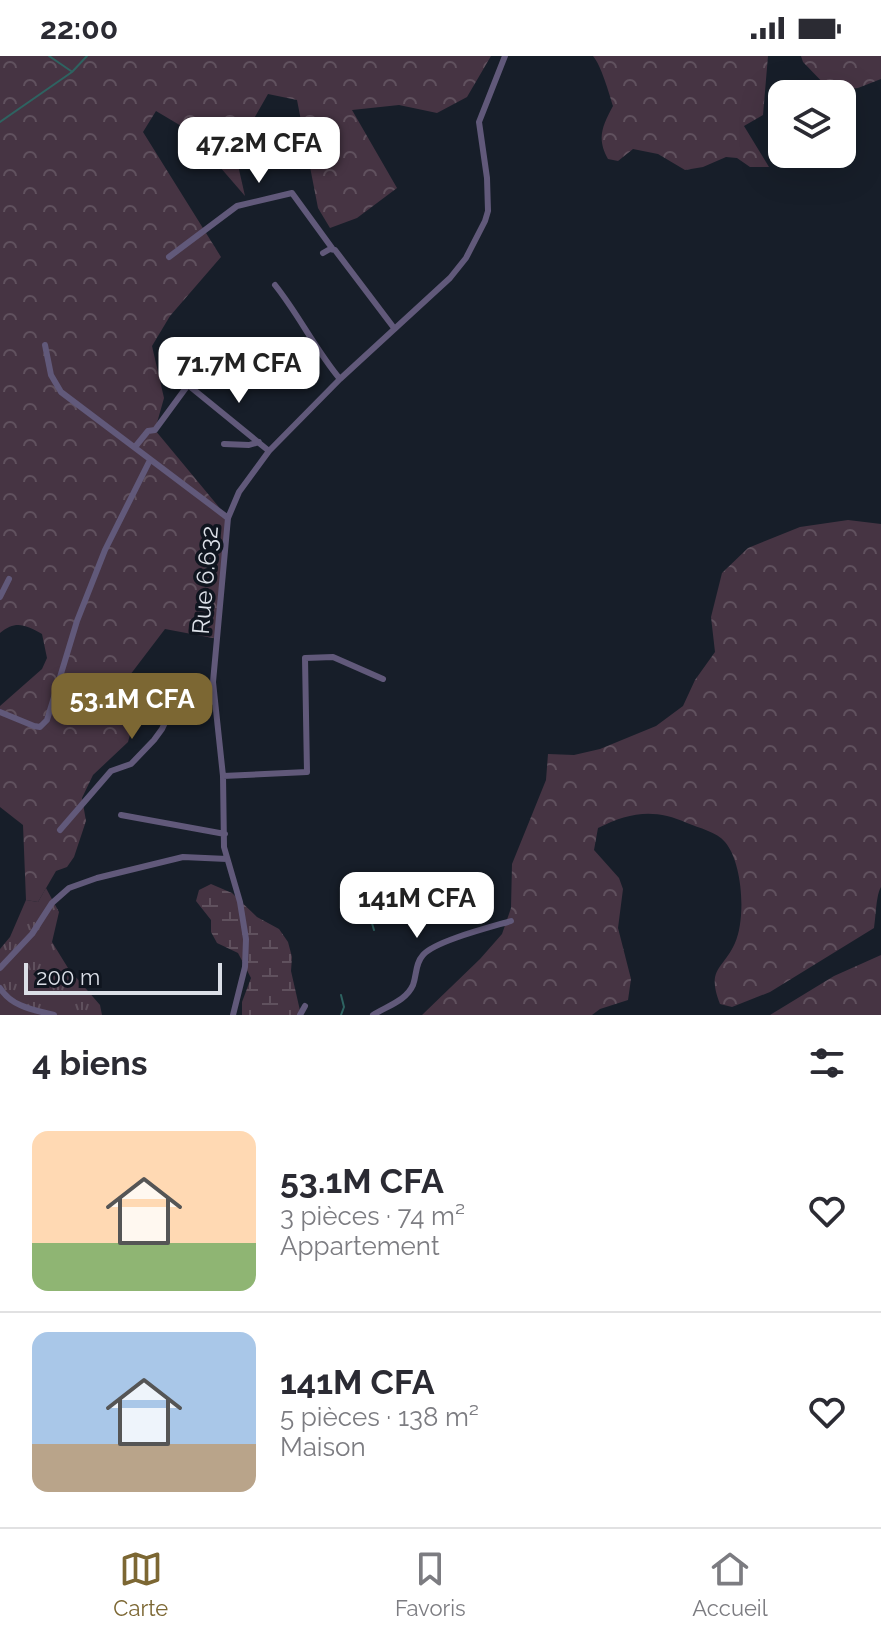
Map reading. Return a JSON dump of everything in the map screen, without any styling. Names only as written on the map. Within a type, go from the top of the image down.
[{"type":"street","name":"Rue 6.632","points":[[233,1015],[245,967],[246,939],[240,902],[224,847],[223,776],[213,682],[228,518],[239,492],[269,451],[340,379],[456,272],[485,221],[489,194],[479,122],[487,95],[505,56]]},
{"type":"street","points":[[169,257],[237,206],[292,193],[394,328]]},
{"type":"street","points":[[323,253],[332,248]]},
{"type":"street","points":[[275,285],[340,379]]},
{"type":"street","points":[[45,345],[51,375],[61,392],[228,518]]},
{"type":"street","points":[[135,447],[148,431],[155,430],[213,357]]},
{"type":"street","points":[[188,385],[269,451]]},
{"type":"street","points":[[224,444],[249,445],[259,442]]},
{"type":"street","points":[[0,712],[34,726],[40,727],[47,720],[77,621],[105,550],[150,460]]},
{"type":"street","points":[[0,597],[9,579]]},
{"type":"street","points":[[223,776],[307,772],[305,658],[333,657],[383,679]]},
{"type":"street","points":[[60,830],[111,771],[131,764],[154,740],[177,697],[215,702]]},
{"type":"street","points":[[121,815],[225,834]]},
{"type":"street","points":[[0,968],[32,934],[62,892],[69,888],[183,857],[227,859]]},
{"type":"street","points":[[373,1015],[405,996],[424,953],[436,946],[511,921]]},
{"type":"street","points":[[0,988],[29,1010],[54,1015]]},
{"type":"street","points":[[300,1015],[305,1006]]},
{"type":"green space","points":[[0,56],[491,56],[467,97],[437,113],[399,105],[352,110],[397,188],[357,218],[330,228],[318,208],[297,100],[268,94],[235,152],[245,196],[188,130],[156,111],[143,132],[221,257],[170,316],[152,346],[164,398],[155,430],[228,518],[218,639],[165,629],[130,675],[122,697],[131,731],[128,742],[93,775],[82,798],[86,821],[74,857],[67,867],[56,871],[38,902],[26,900],[23,825],[0,807],[0,706],[42,669],[47,658],[42,634],[31,628],[11,626],[0,633]]},
{"type":"green space","points":[[593,56],[768,56],[763,115],[744,126],[768,167],[750,167],[737,158],[726,157],[703,167],[685,170],[658,154],[633,149],[618,161],[608,159],[602,145],[602,132],[613,106]]},
{"type":"green space","points":[[801,56],[881,56],[881,79],[856,88],[856,80],[820,80]]},
{"type":"green space","points":[[848,520],[881,524],[881,887],[874,928],[770,992],[732,1007],[720,1004],[715,976],[735,943],[741,920],[739,877],[731,851],[717,836],[675,818],[653,814],[631,815],[598,828],[594,850],[619,878],[623,889],[618,928],[631,979],[628,1000],[600,1009],[592,1015],[422,1015],[502,934],[511,908],[512,864],[546,780],[548,754],[574,755],[600,749],[656,726],[683,706],[695,680],[715,652],[711,617],[722,573],[748,548],[800,527]]},
{"type":"green space","points":[[211,884],[232,893],[257,917],[279,929],[288,942],[301,1015],[242,1015],[242,1002],[251,978],[238,953],[217,943],[211,932],[211,920],[196,901],[199,890]]},
{"type":"green space","points":[[46,888],[59,912],[52,942],[68,968],[100,1005],[102,1015],[0,1015],[0,949],[10,937],[26,900],[38,902]]},
{"type":"green space","points":[[881,955],[881,1015],[770,1015],[834,976]]},
{"type":"waterway","points":[[49,56],[71,71]]},
{"type":"waterway","points":[[0,122],[72,72],[87,56]]},
{"type":"waterway","points":[[386,898],[388,922]]},
{"type":"waterway","points":[[365,900],[374,930]]},
{"type":"waterway","points":[[341,995],[344,1007],[341,1015]]}]
